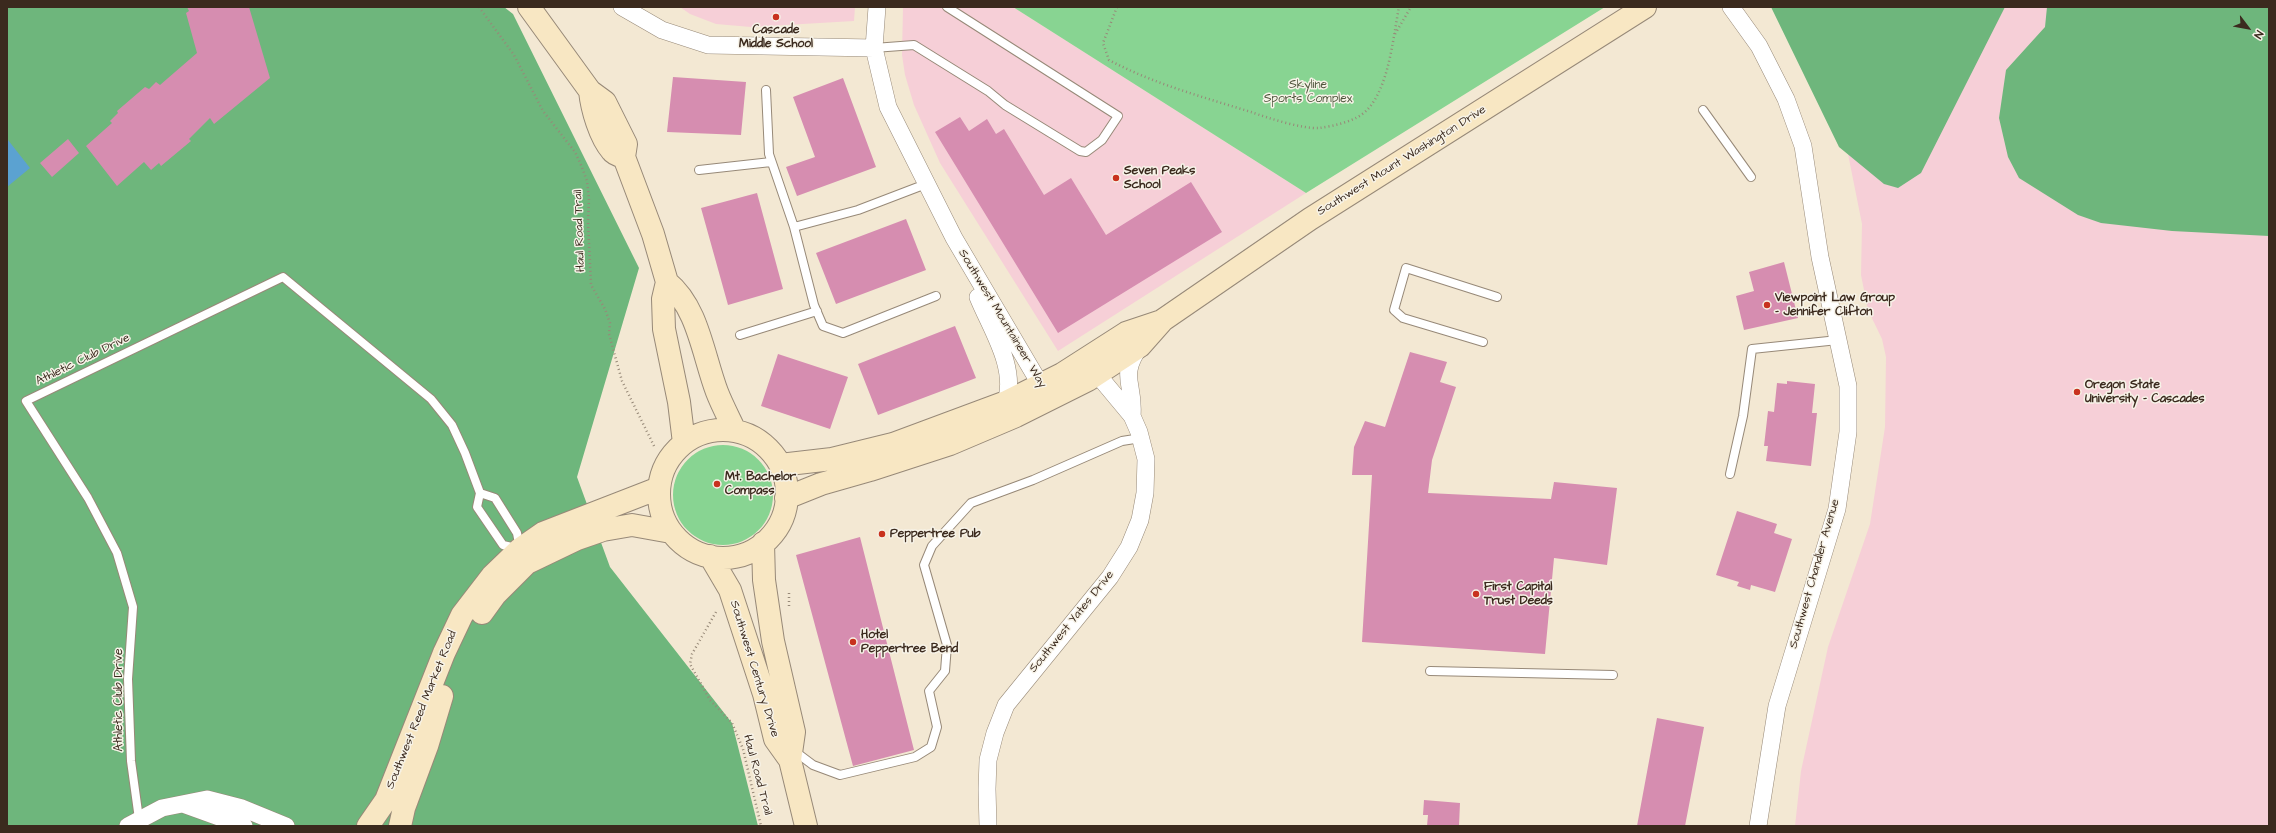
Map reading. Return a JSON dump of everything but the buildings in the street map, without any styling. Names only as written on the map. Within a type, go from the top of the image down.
[{"type":"main road","points":[[529,7],[590,91],[592,110],[613,152],[624,157],[653,234],[667,282],[662,299],[664,329],[680,402],[684,443]]},
{"type":"main road","name":"Southwest Mount Washington Drive","points":[[780,465],[832,459],[893,444],[1006,402],[1045,392],[1097,374],[1140,346],[1163,320],[1310,219],[1645,7]]},
{"type":"main road","points":[[667,282],[679,292],[689,313],[703,346],[717,392],[735,431]]},
{"type":"main road","name":"Southwest Mount Washington Drive","points":[[786,498],[821,484],[950,444],[1045,392],[1062,374],[1126,333],[1163,320]]},
{"type":"main road","points":[[717,430],[735,431],[758,441],[768,449],[780,465],[786,481],[786,498],[783,515],[775,530],[763,543],[747,553],[729,557],[710,556],[695,552],[682,543],[671,532],[664,518],[660,503],[659,488],[663,470],[669,460],[684,443],[705,433],[717,430]]},
{"type":"main road","name":"Southwest Reed Market Road","points":[[368,826],[386,800],[444,653],[462,615],[492,576],[520,549],[543,533],[659,488]]},
{"type":"main road","name":"Southwest Reed Market Road","points":[[400,826],[404,808],[427,746],[451,665],[466,635],[495,594],[527,564],[577,539],[602,530],[632,525],[671,532]]},
{"type":"main road","name":"Southwest Century Drive","points":[[763,543],[764,580],[773,641],[794,732],[791,754],[806,826]]},
{"type":"main road","name":"Southwest Century Drive","points":[[710,556],[730,590],[764,694],[775,739],[791,754]]},
{"type":"street","points":[[622,7],[662,30],[708,45],[874,48]]},
{"type":"street","name":"Southwest Mountaineer Way","points":[[877,7],[874,48],[888,107],[954,238],[1045,392]]},
{"type":"street","name":"Southwest Chandler Avenue","points":[[1731,7],[1759,46],[1786,99],[1803,146],[1820,257],[1848,386],[1848,432],[1837,509],[1777,706],[1758,826]]},
{"type":"street","name":"Southwest Mountaineer Way","points":[[954,238],[1007,367],[1010,391],[1006,402]]},
{"type":"street","name":"Southwest Yates Drive","points":[[1132,416],[1134,399],[1127,374],[1133,357],[1140,346]]},
{"type":"street","name":"Southwest Yates Drive","points":[[988,826],[988,760],[995,733],[1006,705],[1026,678],[1110,577],[1129,547],[1140,520],[1145,493],[1146,459],[1141,438],[1132,416],[1097,374]]},
{"type":"street","points":[[133,822],[162,808],[207,799],[242,808],[286,826]]},
{"type":"street","points":[[183,804],[244,826]]},
{"type":"lane","points":[[874,48],[914,45],[988,90],[1005,105],[1080,151],[1086,152],[1102,140],[1118,116],[947,7]]},
{"type":"lane","points":[[766,90],[769,154],[794,227],[817,311],[823,326],[843,333],[936,296]]},
{"type":"lane","points":[[1703,110],[1751,177]]},
{"type":"lane","points":[[699,170],[772,162]]},
{"type":"lane","points":[[794,227],[858,210],[926,184]]},
{"type":"lane","points":[[1482,342],[1403,318],[1394,310],[1406,268],[1497,297]]},
{"type":"lane","name":"Athletic Club Drive","points":[[133,822],[128,679],[133,608],[117,553],[88,498],[26,401],[283,277],[431,399],[452,425],[480,493],[477,507],[503,545],[520,549]]},
{"type":"lane","points":[[740,335],[817,311]]},
{"type":"lane","points":[[1730,474],[1743,416],[1752,349],[1838,340]]},
{"type":"lane","points":[[791,754],[813,765],[840,775],[915,757],[931,746],[937,728],[929,691],[945,671],[947,645],[924,565],[932,546],[970,503],[1033,480],[1122,440],[1141,438]]},
{"type":"lane","points":[[480,493],[495,498],[517,533],[520,549]]},
{"type":"lane","points":[[1430,671],[1613,675]]},
{"type":"path","name":"Haul Road Trail","points":[[479,7],[514,55],[543,111],[575,152],[587,181],[589,199],[588,222],[591,285],[605,309],[610,323],[609,334],[622,380],[655,448]]},
{"type":"path","points":[[1117,7],[1106,31],[1103,43],[1109,60],[1135,74],[1182,91],[1279,121],[1318,128],[1355,118],[1366,111],[1379,94],[1399,7]]},
{"type":"path","points":[[1393,36],[1411,7]]},
{"type":"path","name":"Haul Road Trail","points":[[718,606],[714,618],[692,654],[690,664],[710,700],[732,722],[743,749],[761,826]]},
{"type":"shaded area","name":"Cascade Middle School","points":[[680,7],[855,7],[854,21],[751,27],[716,24],[690,14]]},
{"type":"shaded area","name":"Seven Peaks School","points":[[903,7],[1013,7],[1306,193],[1058,351],[940,163],[914,105],[905,75],[902,55]]},
{"type":"shaded area","name":"Oregon State University - Cascades","points":[[1774,7],[2269,7],[2269,826],[1795,826],[1801,771],[1828,647],[1870,524],[1885,427],[1886,357],[1882,339],[1868,310],[1861,275],[1862,224],[1848,154]]},
{"type":"green space","points":[[7,7],[504,7],[513,14],[639,268],[577,477],[610,567],[732,723],[758,826],[7,826]]},
{"type":"green space","name":"Skyline Sports Complex","points":[[1013,7],[1605,7],[1306,193]]},
{"type":"green space","points":[[1771,7],[2005,7],[1921,173],[1898,188],[1884,184],[1839,147]]},
{"type":"green space","points":[[2047,7],[2269,7],[2269,236],[2172,231],[2101,223],[2078,215],[2019,178],[2008,157],[1999,118],[2006,70],[2045,27]]},
{"type":"green space","points":[[723,445],[742,449],[758,460],[769,476],[773,495],[769,514],[758,530],[742,541],[723,545],[704,541],[688,530],[677,514],[673,495],[677,476],[688,460],[704,449]]},
{"type":"water","points":[[8,140],[30,168],[7,187],[7,141]]},
{"type":"place","name":"Cascade Middle School","points":[[776,17]]},
{"type":"place","name":"Seven Peaks School","points":[[1116,178]]},
{"type":"place","name":"Viewpoint Law Group - Jennifer Clifton","points":[[1767,305]]},
{"type":"place","name":"Oregon State University - Cascades","points":[[2077,392]]},
{"type":"place","name":"Mt. Bachelor Compass","points":[[717,484]]},
{"type":"place","name":"Peppertree Pub","points":[[882,534]]},
{"type":"place","name":"First Capital Trust Deeds","points":[[1476,594]]},
{"type":"place","name":"Hotel Peppertree Bend","points":[[853,642]]}]
